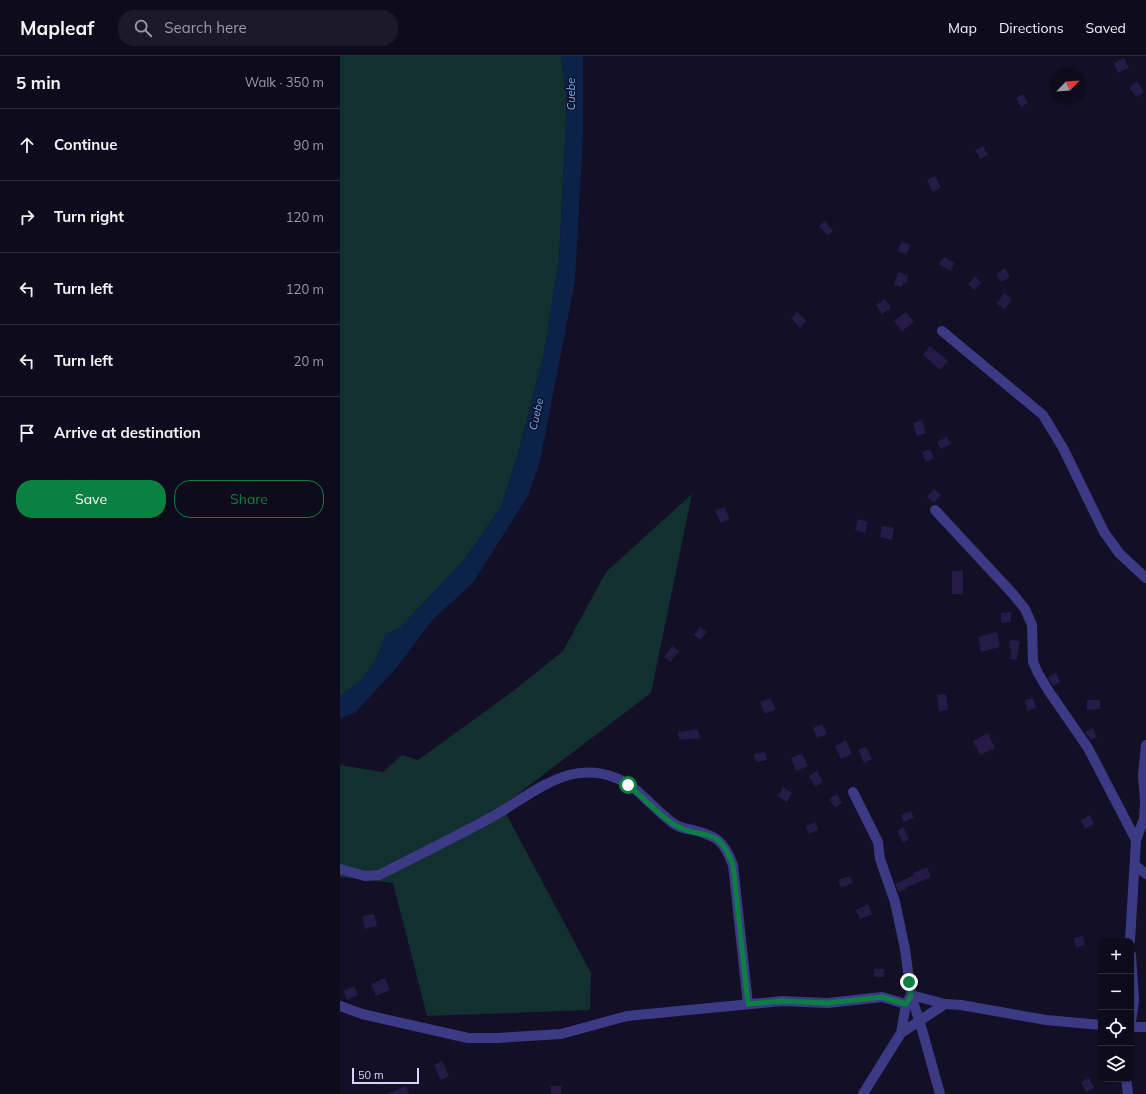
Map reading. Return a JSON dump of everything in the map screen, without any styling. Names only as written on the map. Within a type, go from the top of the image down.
[{"type":"street","points":[[942,331],[1043,415],[1063,448],[1104,532],[1119,553],[1146,578]]},
{"type":"street","points":[[934,510],[1013,594],[1025,609],[1032,625],[1033,662],[1038,673],[1088,748],[1136,840]]},
{"type":"street","points":[[1130,938],[1136,840],[1145,818],[1146,802],[1143,776],[1146,745]]},
{"type":"street","points":[[340,869],[365,876],[379,875],[492,817],[537,790],[567,776],[580,773],[600,773],[618,778],[674,824],[714,837],[728,850],[733,865],[748,1004]]},
{"type":"street","points":[[853,792],[878,842],[880,859],[895,902],[905,949],[908,1000],[901,1033],[863,1094]]},
{"type":"street","points":[[1135,864],[1146,874]]},
{"type":"street","points":[[1132,974],[1134,1000],[1133,1010]]},
{"type":"street","points":[[340,1006],[362,1014],[468,1038],[496,1038],[561,1034],[627,1016],[748,1004],[782,1001],[828,1003],[882,997],[961,1005],[1046,1020],[1098,1025]]},
{"type":"street","points":[[908,1000],[919,1023],[940,1094]]},
{"type":"street","points":[[901,1033],[919,1023],[945,1004]]},
{"type":"street","points":[[1134,1027],[1146,1026]]},
{"type":"street","points":[[1126,1082],[1128,1094]]},
{"type":"green space","points":[[340,56],[561,56],[567,103],[559,261],[544,353],[519,451],[501,507],[465,559],[400,628],[386,634],[376,660],[360,681],[340,696]]},
{"type":"green space","points":[[692,494],[651,693],[502,806],[591,973],[590,1010],[427,1016],[393,883],[340,877],[340,765],[383,772],[402,755],[418,760],[512,692],[563,651],[606,572]]},
{"type":"water","name":"Cuebe","points":[[561,56],[583,56],[583,136],[575,281],[540,461],[528,496],[472,584],[434,618],[397,667],[356,712],[340,719],[340,696],[360,681],[376,660],[386,634],[400,628],[465,559],[501,507],[519,451],[544,353],[559,261],[567,103]]},
{"type":"building","points":[[1124,58],[1129,68],[1118,73],[1114,63]]},
{"type":"building","points":[[1137,81],[1144,92],[1136,97],[1129,87]]},
{"type":"building","points":[[1023,94],[1028,103],[1021,107],[1016,98]]},
{"type":"building","points":[[983,146],[988,155],[980,159],[975,150]]},
{"type":"building","points":[[935,176],[941,188],[933,192],[927,180]]},
{"type":"building","points":[[825,221],[833,231],[827,235],[819,226]]},
{"type":"building","points":[[902,241],[911,245],[906,255],[897,251]]},
{"type":"building","points":[[944,257],[955,263],[950,271],[939,264]]},
{"type":"building","points":[[1005,268],[1010,277],[1001,282],[996,274]]},
{"type":"building","points":[[898,272],[908,275],[906,283],[903,283],[902,287],[894,285]]},
{"type":"building","points":[[975,277],[981,283],[974,290],[968,284]]},
{"type":"building","points":[[1004,293],[1012,299],[1005,309],[997,304]]},
{"type":"building","points":[[885,299],[891,308],[882,314],[876,305]]},
{"type":"building","points":[[797,312],[806,321],[800,328],[791,318]]},
{"type":"building","points":[[906,312],[914,322],[902,331],[894,321]]},
{"type":"building","points":[[930,346],[948,361],[940,370],[923,355]]},
{"type":"building","points":[[922,420],[926,433],[917,436],[913,423]]},
{"type":"building","points":[[947,437],[951,444],[941,449],[937,442]]},
{"type":"building","points":[[930,449],[934,458],[926,462],[922,452]]},
{"type":"building","points":[[934,489],[941,495],[934,503],[927,497]]},
{"type":"building","points":[[724,507],[730,519],[721,523],[715,511]]},
{"type":"building","points":[[858,519],[868,522],[865,533],[855,530]]},
{"type":"building","points":[[882,526],[894,528],[892,540],[880,537]]},
{"type":"building","points":[[952,571],[963,571],[963,594],[952,594]]},
{"type":"building","points":[[1011,612],[1011,622],[1001,623],[1001,613]]},
{"type":"building","points":[[700,627],[707,632],[700,640],[694,635]]},
{"type":"building","points":[[997,632],[1000,647],[981,652],[978,637]]},
{"type":"building","points":[[1010,640],[1020,641],[1017,660],[1010,659],[1012,649],[1009,648]]},
{"type":"building","points":[[672,646],[679,651],[670,662],[664,657]]},
{"type":"building","points":[[1056,673],[1060,682],[1053,686],[1048,677]]},
{"type":"building","points":[[946,694],[948,710],[939,711],[937,695]]},
{"type":"building","points":[[770,698],[776,709],[765,714],[760,702]]},
{"type":"building","points":[[1033,698],[1036,708],[1027,711],[1025,700]]},
{"type":"building","points":[[1087,700],[1100,700],[1100,709],[1087,710]]},
{"type":"building","points":[[822,724],[827,734],[817,738],[813,728]]},
{"type":"building","points":[[1093,728],[1097,737],[1091,740],[1085,732]]},
{"type":"building","points":[[698,729],[700,738],[679,740],[678,732]]},
{"type":"building","points":[[988,733],[995,748],[980,755],[973,741]]},
{"type":"building","points":[[846,740],[852,754],[841,759],[835,746]]},
{"type":"building","points":[[866,747],[872,759],[864,763],[858,750]]},
{"type":"building","points":[[765,752],[767,760],[756,762],[754,754]]},
{"type":"building","points":[[802,753],[808,766],[796,771],[791,758]]},
{"type":"building","points":[[817,771],[823,782],[815,787],[809,776]]},
{"type":"building","points":[[783,787],[792,793],[787,802],[778,796]]},
{"type":"building","points":[[837,794],[842,803],[835,808],[829,799]]},
{"type":"building","points":[[911,811],[914,818],[904,822],[901,815]]},
{"type":"building","points":[[1090,815],[1094,824],[1085,829],[1081,820]]},
{"type":"building","points":[[815,822],[818,830],[809,834],[806,826]]},
{"type":"building","points":[[903,827],[909,839],[903,843],[897,831]]},
{"type":"building","points":[[927,867],[931,877],[899,892],[895,884],[914,875],[913,873]]},
{"type":"building","points":[[849,876],[853,883],[841,888],[838,880]]},
{"type":"building","points":[[868,904],[872,914],[860,919],[856,910]]},
{"type":"building","points":[[374,914],[377,926],[365,929],[362,916]]},
{"type":"building","points":[[1083,936],[1085,945],[1076,947],[1074,938]]},
{"type":"building","points":[[874,969],[884,969],[884,977],[874,977]]},
{"type":"building","points":[[385,978],[390,990],[376,996],[371,984]]},
{"type":"building","points":[[354,986],[358,995],[347,1000],[343,991]]},
{"type":"building","points":[[442,1061],[449,1076],[441,1080],[434,1065]]},
{"type":"building","points":[[1089,1078],[1094,1088],[1086,1092],[1081,1082]]},
{"type":"building","points":[[406,1086],[409,1094],[387,1094]]},
{"type":"building","points":[[551,1086],[561,1086],[561,1094],[551,1094]]},
{"type":"route","points":[[628,785],[674,824],[714,837],[728,850],[733,865],[748,1004],[782,1001],[828,1003],[882,997],[906,1004],[911,996],[909,982]]}]
